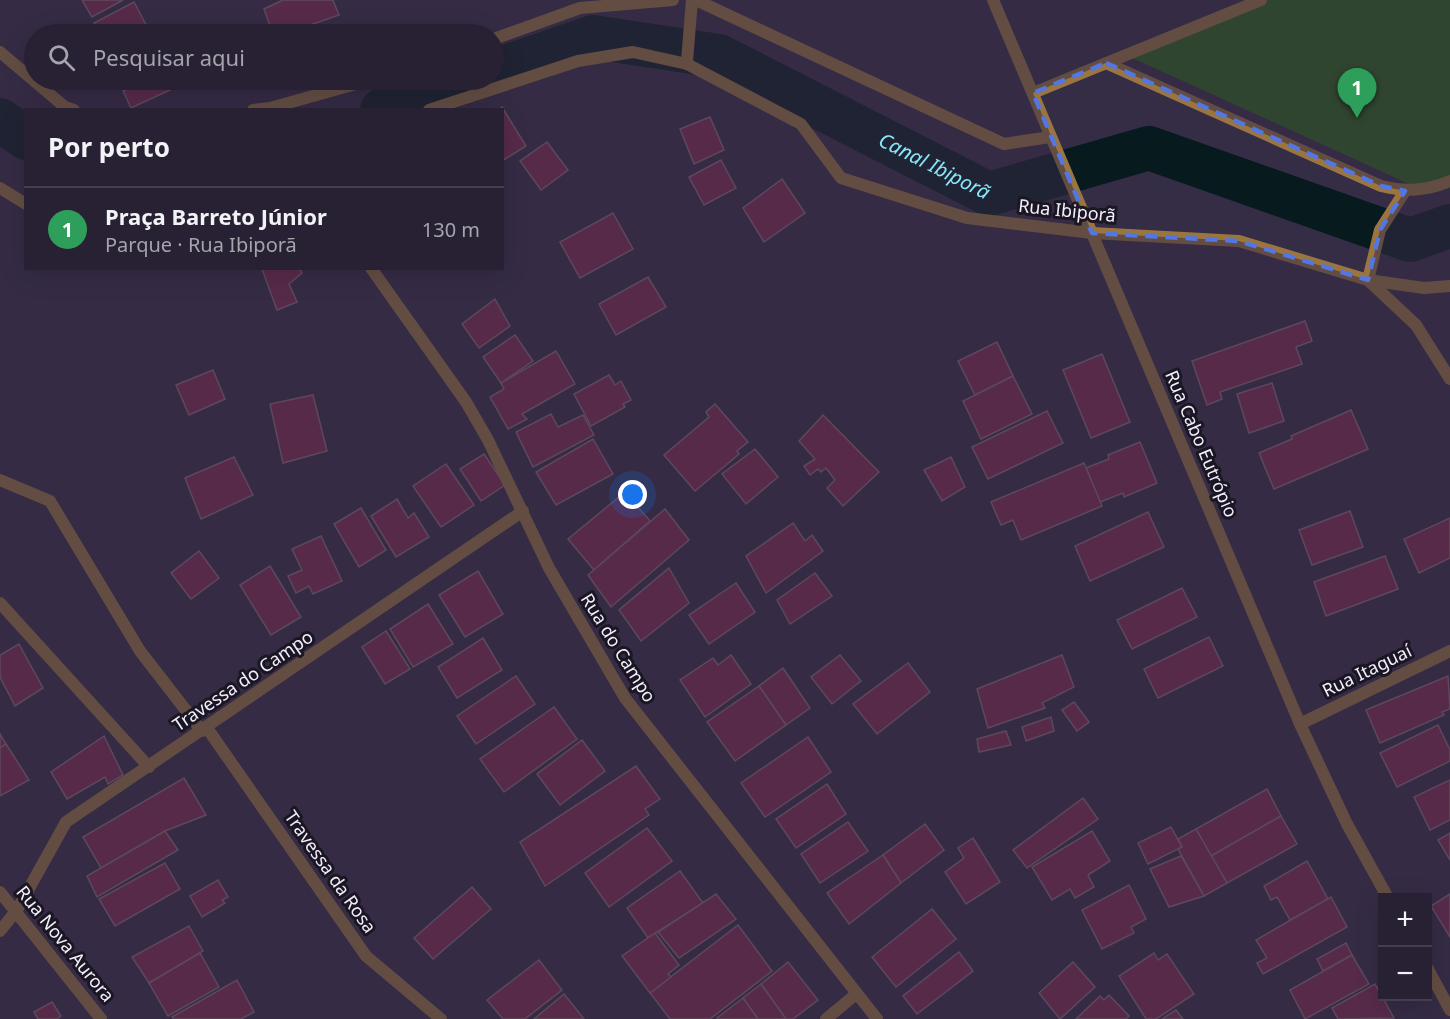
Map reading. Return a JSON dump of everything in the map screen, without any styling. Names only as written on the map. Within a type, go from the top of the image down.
[{"type":"street","points":[[504,35],[580,8],[673,0]]},
{"type":"street","points":[[687,62],[689,16],[694,0],[1004,144],[1050,136]]},
{"type":"street","name":"Rua Cabo Eutrópio","points":[[993,0],[1300,724],[1347,824],[1386,893]]},
{"type":"street","points":[[1032,93],[1261,0]]},
{"type":"street","points":[[0,52],[24,72]]},
{"type":"street","name":"Rua Ibiporã","points":[[504,85],[578,61],[633,52],[687,62],[801,124],[841,178],[967,218],[1091,231],[1239,241],[1368,280],[1424,288],[1450,286]]},
{"type":"street","points":[[1106,63],[1381,186],[1405,191],[1432,189],[1450,182]]},
{"type":"street","points":[[46,90],[70,108]]},
{"type":"street","points":[[270,108],[334,90]]},
{"type":"street","name":"Rua Ibiporã","points":[[435,108],[490,90]]},
{"type":"street","points":[[0,188],[24,203]]},
{"type":"street","points":[[1405,191],[1380,230],[1368,280],[1416,325],[1450,379]]},
{"type":"street","name":"Rua do Campo","points":[[372,270],[466,402],[488,440],[549,567],[626,698],[855,995],[877,1019]]},
{"type":"street","name":"Travessa da Rosa","points":[[0,480],[50,501],[140,651],[205,729],[366,956],[441,1019]]},
{"type":"street","name":"Travessa do Campo","points":[[0,932],[17,910],[66,822],[523,511]]},
{"type":"street","points":[[0,603],[149,767]]},
{"type":"street","name":"Rua Itaguaí","points":[[1300,724],[1450,651]]},
{"type":"street","name":"Rua Nova Aurora","points":[[0,892],[17,910],[101,1019]]},
{"type":"street","points":[[1432,976],[1450,1010]]},
{"type":"street","points":[[825,1019],[855,995]]},
{"type":"highlighted area","points":[[1106,63],[1381,186],[1405,191],[1380,230],[1368,280],[1239,241],[1092,233],[1033,93]]},
{"type":"green space","points":[[1257,0],[1450,0],[1450,181],[1418,188],[1126,55]]},
{"type":"building","points":[[82,0],[123,0],[92,17]]},
{"type":"building","points":[[283,0],[333,0],[339,15],[313,24],[269,24],[264,9]]},
{"type":"building","points":[[134,2],[146,24],[95,24]]},
{"type":"building","points":[[125,90],[170,90],[131,108],[123,91]]},
{"type":"building","points":[[504,110],[526,146],[504,160]]},
{"type":"building","points":[[710,117],[724,150],[694,164],[680,129]]},
{"type":"building","points":[[547,142],[568,170],[541,190],[520,161]]},
{"type":"building","points":[[721,160],[736,188],[704,205],[689,177]]},
{"type":"building","points":[[782,179],[805,213],[764,242],[743,208]]},
{"type":"building","points":[[613,213],[633,249],[580,278],[560,242]]},
{"type":"building","points":[[262,270],[300,270],[302,273],[289,284],[297,302],[277,310]]},
{"type":"building","points":[[648,277],[666,307],[616,335],[599,304]]},
{"type":"building","points":[[495,299],[510,326],[479,348],[462,324]]},
{"type":"building","points":[[1305,321],[1312,341],[1296,347],[1302,364],[1220,392],[1222,399],[1207,405],[1192,361]]},
{"type":"building","points":[[515,335],[533,361],[501,383],[483,357]]},
{"type":"building","points":[[997,342],[1013,376],[975,395],[958,361]]},
{"type":"building","points":[[556,351],[575,384],[522,414],[527,419],[508,429],[490,397],[504,389],[501,383]]},
{"type":"building","points":[[1102,354],[1130,422],[1091,438],[1063,370]]},
{"type":"building","points":[[213,370],[225,399],[189,415],[176,385]]},
{"type":"building","points":[[609,375],[615,385],[621,381],[631,400],[623,404],[625,407],[591,426],[574,394]]},
{"type":"building","points":[[1013,376],[1032,414],[981,439],[963,401]]},
{"type":"building","points":[[1272,383],[1284,421],[1249,433],[1237,394]]},
{"type":"building","points":[[313,395],[327,451],[283,463],[270,404]]},
{"type":"building","points":[[715,404],[748,442],[737,451],[739,454],[695,491],[664,455],[709,417],[706,412]]},
{"type":"building","points":[[1351,410],[1368,449],[1274,489],[1259,453],[1292,439],[1291,436]]},
{"type":"building","points":[[1047,411],[1063,443],[988,479],[972,447]]},
{"type":"building","points":[[551,414],[558,427],[583,415],[594,435],[533,467],[516,432]]},
{"type":"building","points":[[823,415],[879,472],[843,506],[827,488],[835,480],[826,468],[821,472],[818,469],[810,475],[804,466],[815,459],[799,441]]},
{"type":"building","points":[[593,439],[613,474],[556,505],[536,472]]},
{"type":"building","points":[[1140,442],[1157,483],[1124,497],[1123,493],[1100,502],[1086,468],[1109,459],[1108,455]]},
{"type":"building","points":[[755,449],[778,477],[746,504],[722,474]]},
{"type":"building","points":[[484,454],[505,485],[481,501],[460,469]]},
{"type":"building","points":[[234,457],[253,495],[201,519],[185,478]]},
{"type":"building","points":[[951,457],[965,487],[942,501],[924,470]]},
{"type":"building","points":[[1084,463],[1102,506],[1021,540],[1013,520],[1001,525],[991,502]]},
{"type":"building","points":[[446,464],[474,505],[441,527],[413,486]]},
{"type":"building","points":[[625,492],[650,521],[594,570],[568,539]]},
{"type":"building","points":[[397,499],[408,518],[414,513],[429,537],[396,557],[371,516]]},
{"type":"building","points":[[361,508],[386,550],[359,567],[334,524]]},
{"type":"building","points":[[665,509],[689,540],[611,607],[588,575]]},
{"type":"building","points":[[1350,511],[1363,547],[1312,565],[1299,530]]},
{"type":"building","points":[[1148,512],[1164,547],[1090,581],[1075,546]]},
{"type":"building","points":[[1450,518],[1450,558],[1419,573],[1404,539]]},
{"type":"building","points":[[793,523],[805,541],[812,535],[823,551],[766,593],[746,556]]},
{"type":"building","points":[[321,536],[342,581],[313,594],[309,586],[296,593],[288,576],[302,570],[292,549]]},
{"type":"building","points":[[199,551],[219,578],[191,599],[171,573]]},
{"type":"building","points":[[1385,556],[1398,589],[1326,616],[1314,582]]},
{"type":"building","points":[[270,566],[301,617],[271,635],[240,585]]},
{"type":"building","points":[[669,568],[689,603],[641,641],[619,610]]},
{"type":"building","points":[[478,571],[503,614],[465,637],[439,595]]},
{"type":"building","points":[[815,573],[832,596],[790,624],[777,600]]},
{"type":"building","points":[[736,583],[755,612],[709,644],[689,615]]},
{"type":"building","points":[[1182,588],[1197,617],[1132,649],[1117,620]]},
{"type":"building","points":[[428,604],[453,644],[413,667],[390,629]]},
{"type":"building","points":[[386,631],[410,669],[385,684],[362,647]]},
{"type":"building","points":[[1209,637],[1223,666],[1158,698],[1144,669]]},
{"type":"building","points":[[483,638],[502,670],[457,698],[438,667]]},
{"type":"building","points":[[19,644],[43,688],[15,706],[0,677],[0,655]]},
{"type":"building","points":[[731,655],[751,684],[705,717],[680,680],[713,658],[718,665]]},
{"type":"building","points":[[840,655],[861,681],[832,704],[811,677]]},
{"type":"building","points":[[1062,655],[1074,687],[1042,703],[1045,708],[988,728],[977,689]]},
{"type":"building","points":[[908,663],[930,692],[877,734],[853,704]]},
{"type":"building","points":[[783,668],[810,708],[786,725],[759,686]]},
{"type":"building","points":[[516,676],[535,704],[476,744],[457,716]]},
{"type":"building","points":[[1448,676],[1450,709],[1442,712],[1444,715],[1380,743],[1366,710]]},
{"type":"building","points":[[759,686],[786,725],[735,761],[707,722]]},
{"type":"building","points":[[1074,702],[1089,722],[1077,731],[1062,710]]},
{"type":"building","points":[[554,707],[577,739],[504,792],[480,759]]},
{"type":"building","points":[[1051,717],[1054,731],[1026,741],[1022,727]]},
{"type":"building","points":[[1438,725],[1450,750],[1450,761],[1397,787],[1380,753]]},
{"type":"building","points":[[1006,731],[1011,745],[979,752],[977,739]]},
{"type":"building","points":[[0,734],[6,744],[0,748]]},
{"type":"building","points":[[104,736],[123,775],[108,784],[105,777],[67,799],[51,772]]},
{"type":"building","points":[[808,737],[831,772],[765,817],[741,783]]},
{"type":"building","points":[[582,740],[605,771],[560,805],[537,774]]},
{"type":"building","points":[[6,744],[29,780],[0,796],[0,748]]},
{"type":"building","points":[[636,766],[660,799],[645,809],[649,815],[545,886],[520,842]]},
{"type":"building","points":[[184,778],[206,815],[165,831],[101,868],[83,837]]},
{"type":"building","points":[[1450,780],[1450,820],[1430,830],[1414,797]]},
{"type":"building","points":[[827,784],[846,814],[796,848],[776,819]]},
{"type":"building","points":[[1267,789],[1281,816],[1211,856],[1196,829]]},
{"type":"building","points":[[1083,798],[1098,819],[1027,868],[1013,850]]},
{"type":"building","points":[[1281,816],[1297,844],[1227,883],[1211,856]]},
{"type":"building","points":[[848,822],[868,851],[820,883],[801,854]]},
{"type":"building","points":[[925,824],[944,850],[901,883],[883,855]]},
{"type":"building","points":[[1171,827],[1182,847],[1148,864],[1138,843]]},
{"type":"building","points":[[647,828],[672,861],[609,907],[585,873]]},
{"type":"building","points":[[1196,829],[1227,883],[1204,896],[1178,849],[1182,847],[1178,839]]},
{"type":"building","points":[[165,831],[178,850],[97,897],[87,876]]},
{"type":"building","points":[[1092,831],[1110,861],[1088,875],[1094,887],[1075,898],[1070,889],[1052,900],[1032,867]]},
{"type":"building","points":[[1450,833],[1450,860],[1438,840]]},
{"type":"building","points":[[973,838],[1000,882],[966,904],[945,872],[964,858],[958,848]]},
{"type":"building","points":[[883,855],[901,883],[849,924],[827,893]]},
{"type":"building","points":[[1181,856],[1204,896],[1169,907],[1150,869]]},
{"type":"building","points":[[1307,861],[1328,899],[1290,920],[1277,897],[1271,900],[1264,886]]},
{"type":"building","points":[[165,863],[180,889],[115,926],[99,899]]},
{"type":"building","points":[[680,871],[703,903],[648,938],[627,908]]},
{"type":"building","points":[[218,880],[228,897],[222,900],[225,903],[202,917],[190,896]]},
{"type":"building","points":[[1129,885],[1146,919],[1131,927],[1134,933],[1102,949],[1082,910]]},
{"type":"building","points":[[472,887],[491,909],[433,959],[414,938]]},
{"type":"building","points":[[716,894],[736,919],[679,958],[658,932]]},
{"type":"building","points":[[1450,894],[1450,937],[1432,908],[1432,905]]},
{"type":"building","points":[[1331,897],[1347,927],[1263,974],[1257,963],[1267,958],[1256,940]]},
{"type":"building","points":[[932,909],[956,939],[896,987],[872,957]]},
{"type":"building","points":[[738,925],[772,971],[710,1019],[670,1019],[650,993]]},
{"type":"building","points":[[189,926],[203,951],[149,983],[132,957]]},
{"type":"building","points":[[655,933],[679,965],[668,974],[671,977],[650,993],[622,956]]},
{"type":"building","points":[[1346,943],[1352,955],[1323,971],[1317,959]]},
{"type":"building","points":[[959,952],[973,971],[917,1014],[903,996]]},
{"type":"building","points":[[200,953],[219,987],[168,1016],[149,983]]},
{"type":"building","points":[[1154,953],[1158,960],[1167,954],[1194,994],[1156,1019],[1146,1019],[1119,976]]},
{"type":"building","points":[[1352,955],[1369,984],[1305,1019],[1290,990]]},
{"type":"building","points":[[539,960],[562,990],[525,1019],[503,1019],[487,1000]]},
{"type":"building","points":[[788,962],[818,1000],[793,1019],[786,1019],[761,984]]},
{"type":"building","points":[[1073,962],[1095,987],[1060,1019],[1039,993]]},
{"type":"building","points":[[237,980],[254,1012],[241,1019],[174,1019],[172,1017]]},
{"type":"building","points":[[761,984],[786,1019],[758,1019],[743,998]]},
{"type":"building","points":[[1375,984],[1378,989],[1378,1001],[1384,1001],[1394,1018],[1338,1019],[1332,1008]]},
{"type":"building","points":[[564,994],[584,1019],[534,1019]]},
{"type":"building","points":[[1109,995],[1129,1016],[1126,1019],[1076,1019],[1100,996],[1104,1000]]},
{"type":"building","points":[[743,998],[758,1019],[717,1018]]},
{"type":"building","points":[[52,1002],[61,1016],[57,1019],[38,1019],[34,1012]]},
{"type":"building","points":[[1176,1010],[1183,1019],[1162,1019]]},
{"type":"waterway","name":"Canal Ibiporã","points":[[504,68],[593,37],[719,56],[989,194],[1149,148],[1410,240],[1450,226]]},
{"type":"waterway","name":"Canal Ibiporã","points":[[388,108],[441,90]]},
{"type":"waterway","name":"Canal Ibiporã","points":[[0,120],[24,137]]},
{"type":"place","name":"Praça Barreto Júnior","points":[[1357,118]]}]
